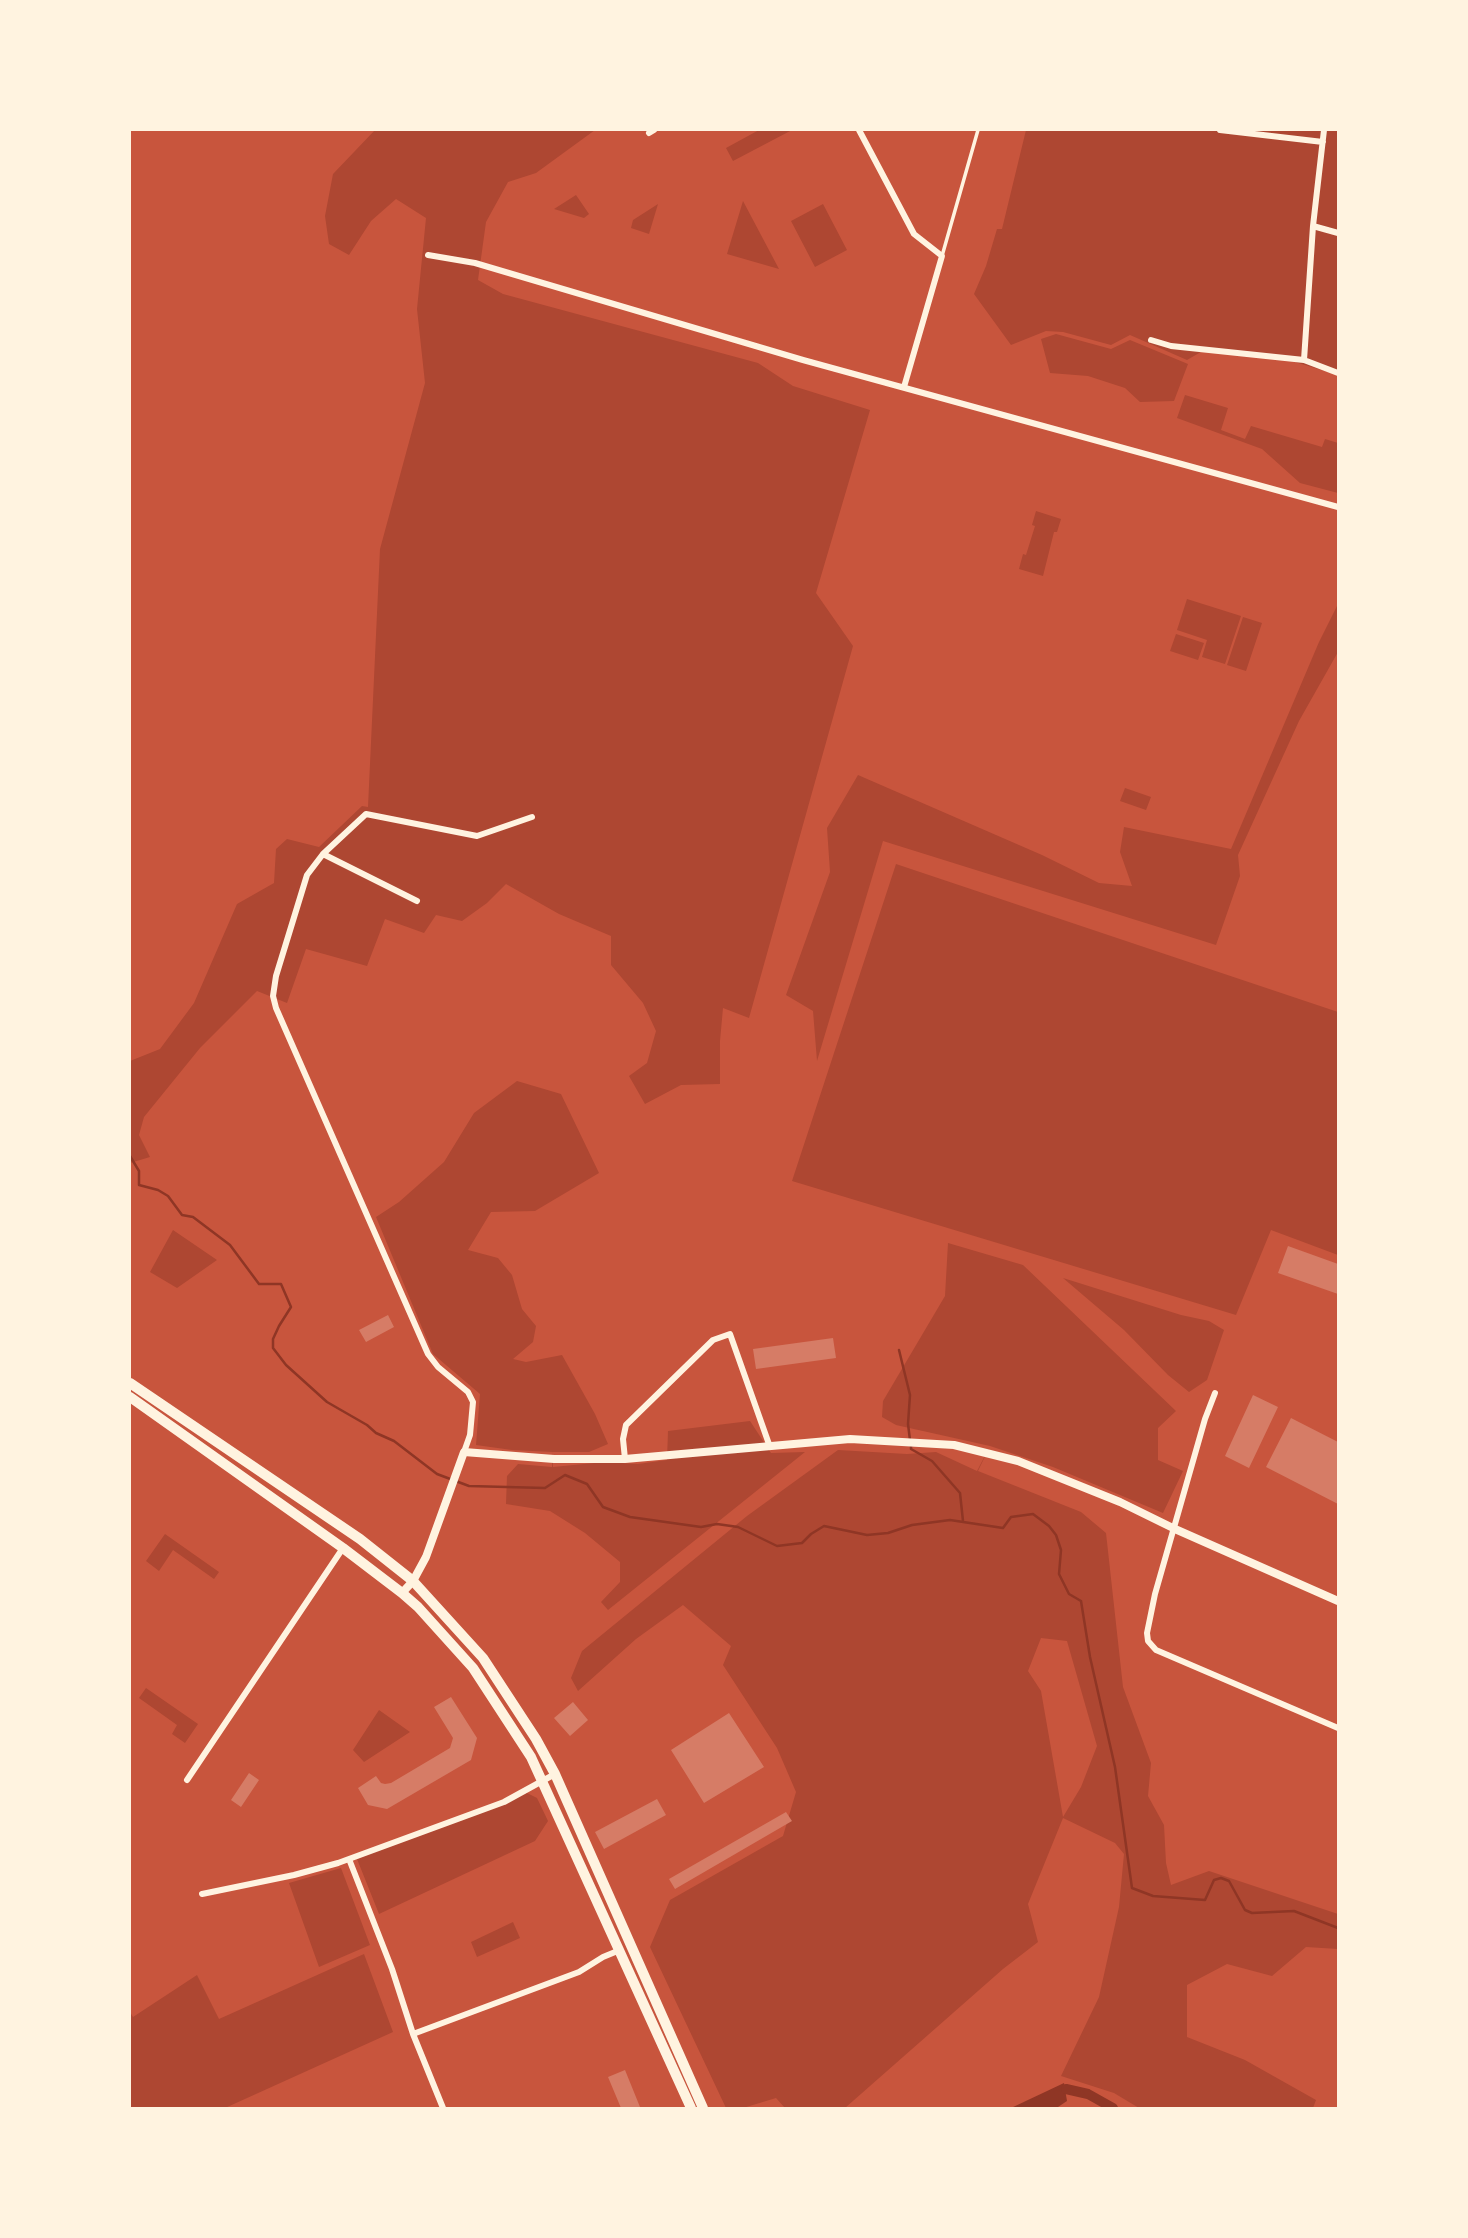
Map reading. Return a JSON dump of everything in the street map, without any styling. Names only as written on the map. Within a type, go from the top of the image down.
[{"type":"main road","points":[[130,1382],[360,1539],[413,1581],[483,1658],[536,1739],[555,1774],[703,2109]]},
{"type":"main road","points":[[130,1397],[402,1593],[473,1668],[527,1748],[543,1780],[691,2109]]},
{"type":"street","points":[[859,130],[914,234],[942,256],[904,387]]},
{"type":"street","points":[[1220,130],[1323,142]]},
{"type":"street","points":[[1304,360],[1313,226],[1324,130]]},
{"type":"street","points":[[1313,226],[1339,233]]},
{"type":"street","points":[[428,255],[475,263],[904,387],[1339,507]]},
{"type":"street","points":[[1151,340],[1171,346],[1304,360],[1339,373]]},
{"type":"street","points":[[402,1593],[413,1581],[426,1557],[470,1435],[473,1402],[468,1392],[438,1367],[428,1354],[276,1008],[273,996],[276,976],[307,875],[323,854],[366,814],[477,836],[532,817]]},
{"type":"street","points":[[323,854],[417,901]]},
{"type":"street","points":[[625,1459],[623,1439],[626,1425],[713,1340],[730,1334],[771,1447]]},
{"type":"street","points":[[1215,1393],[1202,1429],[1155,1594],[1147,1633],[1150,1646],[1339,1728]]},
{"type":"street","points":[[464,1452],[554,1459],[625,1459],[850,1440],[919,1441],[974,1448],[1018,1461],[1096,1491],[1339,1601]]},
{"type":"street","points":[[187,1780],[343,1548]]},
{"type":"street","points":[[202,1894],[294,1875],[349,1859],[504,1802],[555,1774]]},
{"type":"street","points":[[349,1859],[443,2109]]},
{"type":"street","points":[[413,2034],[579,1972],[620,1950]]},
{"type":"lane","points":[[942,256],[978,130]]},
{"type":"shaded area","points":[[375,130],[595,130],[536,173],[508,182],[486,222],[478,280],[503,294],[758,363],[793,386],[870,410],[816,593],[853,646],[749,1018],[723,1008],[720,1084],[681,1085],[645,1104],[629,1076],[647,1063],[656,1031],[643,1003],[611,965],[611,936],[559,914],[506,884],[487,903],[462,921],[436,915],[424,933],[385,919],[367,966],[306,949],[287,1003],[257,991],[200,1048],[144,1117],[139,1135],[150,1157],[130,1163],[130,1061],[160,1049],[194,1003],[237,904],[274,883],[276,849],[287,839],[319,847],[362,806],[368,807],[380,549],[425,383],[417,309],[426,218],[396,199],[371,221],[349,255],[329,244],[325,216],[333,174]]},
{"type":"shaded area","points":[[759,130],[792,130],[733,161],[726,148]]},
{"type":"shaded area","points":[[1026,130],[1338,130],[1338,375],[1275,356],[1206,349],[1187,360],[1130,335],[1111,345],[1063,332],[1046,331],[1011,345],[974,294],[997,229],[1002,229]]},
{"type":"shaded area","points":[[576,195],[589,214],[584,218],[554,209]]},
{"type":"shaded area","points":[[743,201],[779,269],[727,254]]},
{"type":"shaded area","points":[[658,204],[649,234],[631,228],[633,220]]},
{"type":"shaded area","points":[[823,204],[847,250],[815,267],[791,221]]},
{"type":"shaded area","points":[[1056,334],[1111,349],[1130,340],[1188,364],[1174,401],[1140,402],[1125,388],[1088,376],[1050,373],[1041,339]]},
{"type":"shaded area","points":[[1185,395],[1228,408],[1221,430],[1245,439],[1251,426],[1322,447],[1325,439],[1338,443],[1338,493],[1300,483],[1262,449],[1177,418]]},
{"type":"shaded area","points":[[1036,511],[1061,519],[1057,532],[1054,532],[1043,576],[1019,569],[1035,526],[1032,525]]},
{"type":"shaded area","points":[[1187,599],[1241,616],[1225,664],[1202,657],[1207,640],[1177,630]]},
{"type":"shaded area","points":[[1338,604],[1338,652],[1299,721],[1238,855],[1240,876],[1216,945],[883,841],[817,1061],[813,1011],[786,995],[830,872],[827,828],[858,775],[1042,855],[1099,883],[1132,886],[1120,852],[1124,827],[1231,849],[1319,642]]},
{"type":"shaded area","points":[[1243,617],[1262,623],[1246,671],[1227,665]]},
{"type":"shaded area","points":[[1176,634],[1204,643],[1198,660],[1170,651]]},
{"type":"shaded area","points":[[1125,788],[1151,797],[1146,810],[1120,801]]},
{"type":"shaded area","points":[[896,864],[1338,1012],[1338,1255],[1271,1230],[1236,1315],[792,1181]]},
{"type":"shaded area","points":[[517,1081],[561,1094],[599,1173],[535,1211],[491,1212],[468,1250],[498,1258],[512,1275],[522,1309],[536,1326],[533,1342],[513,1359],[526,1362],[562,1355],[595,1414],[608,1444],[589,1452],[512,1450],[476,1445],[480,1394],[433,1354],[376,1217],[399,1202],[444,1162],[474,1113]]},
{"type":"shaded area","points":[[173,1230],[217,1260],[177,1288],[150,1272]]},
{"type":"shaded area","points":[[948,1243],[1023,1265],[1176,1411],[1158,1428],[1158,1460],[1183,1471],[1163,1513],[1053,1467],[990,1446],[896,1425],[882,1417],[883,1401],[945,1296]]},
{"type":"shaded area","points":[[1063,1278],[1181,1315],[1209,1321],[1224,1330],[1207,1380],[1189,1392],[1168,1375],[1124,1330]]},
{"type":"shaded area","points":[[750,1421],[771,1453],[805,1452],[608,1610],[601,1602],[620,1582],[620,1562],[585,1533],[550,1511],[506,1504],[507,1476],[518,1464],[552,1467],[553,1452],[553,1467],[605,1462],[638,1464],[667,1460],[668,1431]]},
{"type":"shaded area","points":[[990,1446],[978,1471],[1081,1512],[1106,1533],[1123,1687],[1151,1763],[1148,1796],[1164,1825],[1166,1863],[1171,1885],[1209,1871],[1338,1914],[1338,1949],[1306,1947],[1272,1976],[1227,1964],[1187,1985],[1187,2037],[1245,2060],[1316,2100],[1313,2108],[1139,2108],[1114,2093],[1061,2076],[1099,1997],[1119,1907],[1124,1854],[1115,1843],[1063,1818],[1028,1904],[1038,1942],[1003,1969],[845,2108],[785,2108],[776,2098],[743,2108],[726,2108],[650,1947],[670,1900],[783,1836],[796,1792],[777,1748],[723,1665],[731,1646],[683,1605],[636,1639],[578,1691],[571,1678],[582,1651],[747,1516],[838,1450],[907,1454],[936,1452],[977,1471]],"holes":[[[1041,1638],[1067,1641],[1097,1746],[1081,1787],[1063,1817],[1041,1691],[1028,1671]]]},
{"type":"shaded area","points":[[165,1534],[219,1572],[214,1579],[173,1550],[159,1571],[146,1561]]},
{"type":"shaded area","points":[[146,1688],[198,1724],[185,1743],[172,1734],[177,1725],[139,1698]]},
{"type":"shaded area","points":[[379,1710],[410,1732],[364,1762],[353,1750]]},
{"type":"shaded area","points":[[525,1792],[537,1798],[548,1821],[535,1841],[379,1914],[357,1859]]},
{"type":"shaded area","points":[[341,1868],[370,1945],[319,1967],[289,1883]]},
{"type":"shaded area","points":[[513,1922],[520,1938],[477,1957],[471,1942]]},
{"type":"shaded area","points":[[364,1954],[393,2032],[225,2108],[130,2108],[130,2012],[133,2017],[197,1975],[219,2019]]},
{"type":"shaded area","points":[[1064,2083],[1067,2101],[1058,2107],[1011,2108]]},
{"type":"building","points":[[1288,1246],[1338,1264],[1338,1294],[1278,1273]]},
{"type":"building","points":[[388,1315],[394,1327],[366,1342],[359,1330]]},
{"type":"building","points":[[833,1338],[836,1358],[756,1369],[753,1349]]},
{"type":"building","points":[[1253,1395],[1278,1407],[1249,1468],[1225,1456]]},
{"type":"building","points":[[1291,1418],[1338,1442],[1338,1504],[1266,1467]]},
{"type":"building","points":[[451,1697],[477,1738],[471,1760],[387,1809],[368,1805],[358,1788],[376,1776],[381,1783],[391,1783],[450,1748],[453,1738],[434,1707]]},
{"type":"building","points":[[573,1702],[588,1720],[570,1736],[554,1718]]},
{"type":"building","points":[[729,1713],[764,1767],[704,1803],[671,1750]]},
{"type":"building","points":[[249,1773],[259,1780],[241,1807],[231,1800]]},
{"type":"building","points":[[657,1799],[666,1815],[604,1849],[595,1832]]},
{"type":"building","points":[[786,1812],[792,1821],[675,1889],[669,1879]]},
{"type":"building","points":[[625,2070],[640,2107],[638,2108],[621,2108],[608,2077]]},
{"type":"waterway","points":[[130,1156],[139,1171],[139,1185],[168,1196],[182,1215],[193,1217],[230,1245],[259,1284],[281,1284],[291,1307],[273,1339],[273,1348],[286,1365],[327,1402],[376,1433],[394,1441],[437,1474],[469,1486],[545,1488],[565,1475],[587,1484],[603,1507],[630,1517],[701,1527],[717,1524],[738,1527],[777,1546],[802,1543],[824,1526],[867,1535],[950,1520],[1003,1528],[1011,1517],[1033,1514],[1056,1535],[1061,1550],[1059,1574],[1069,1594],[1081,1601],[1090,1657],[1115,1767],[1132,1888],[1153,1896],[1205,1900],[1214,1880],[1221,1878],[1229,1881],[1245,1910],[1252,1913],[1294,1911],[1338,1928]]},
{"type":"waterway","points":[[899,1350],[910,1395],[910,1440]]},
{"type":"waterway","points":[[911,1446],[911,1449],[932,1461],[960,1493],[963,1521]]},
{"type":"waterway","points":[[1066,2089],[1088,2094],[1113,2108]]}]
